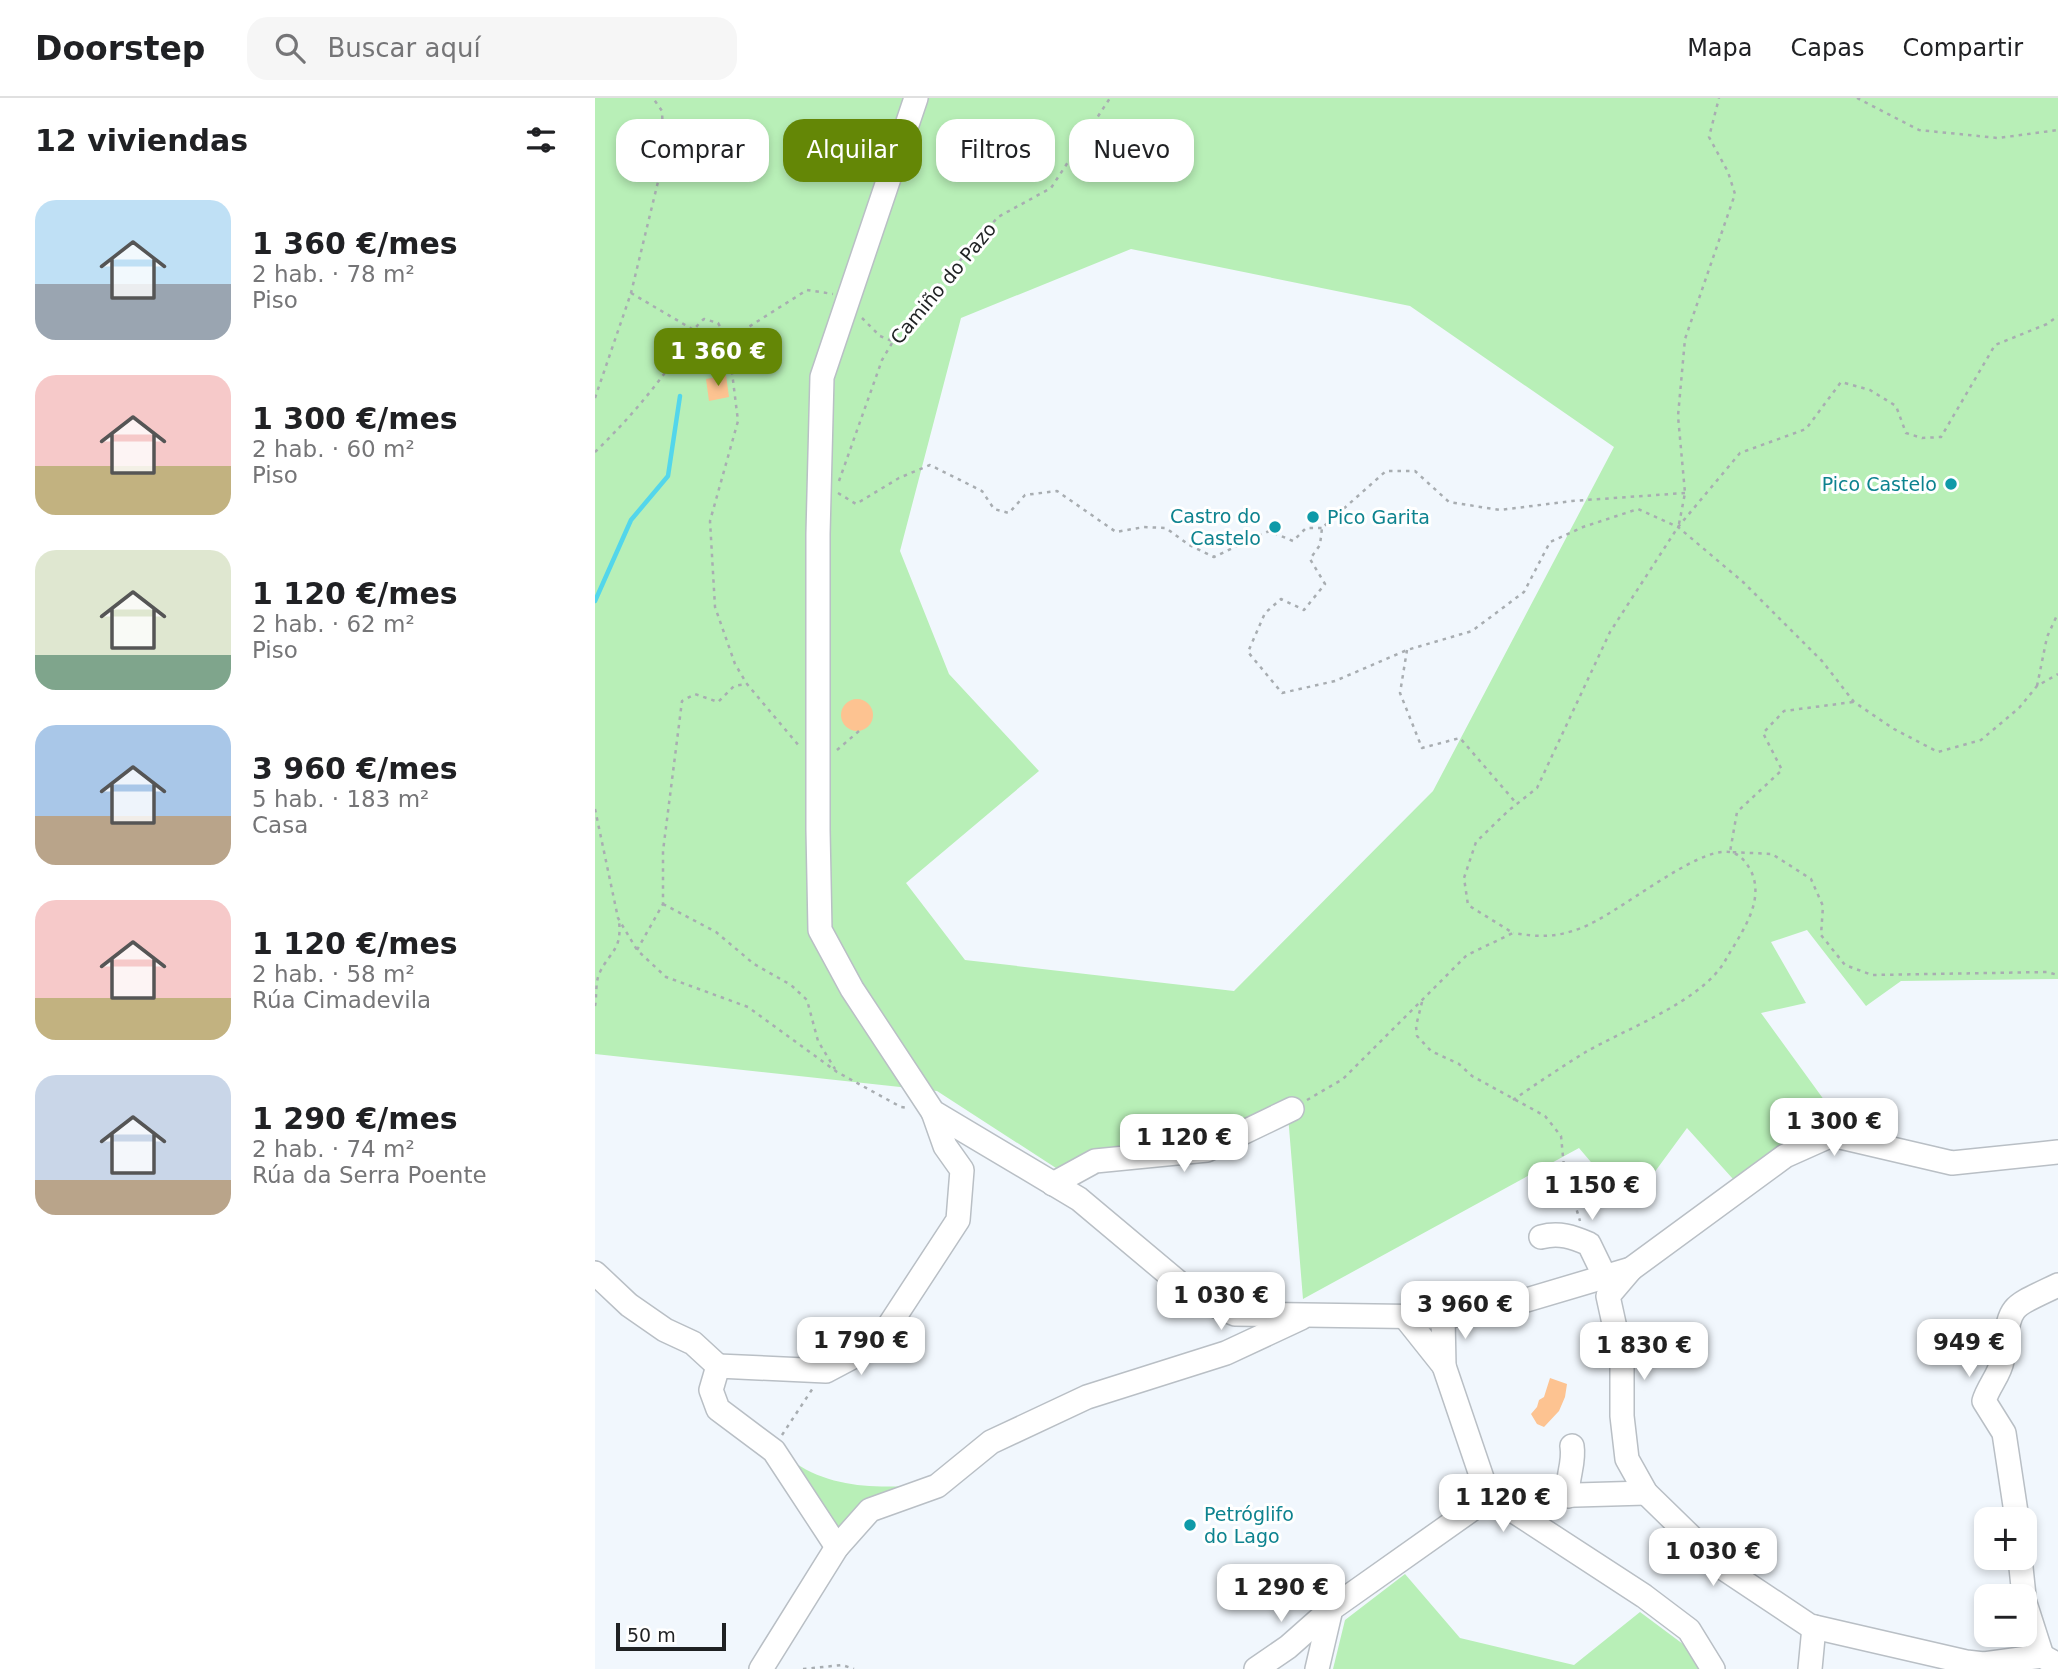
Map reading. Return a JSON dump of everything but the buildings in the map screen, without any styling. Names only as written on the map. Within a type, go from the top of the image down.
[{"type":"street","points":[[595,1273],[629,1305],[665,1330],[694,1343],[718,1366],[825,1371],[877,1344],[958,1220],[962,1170],[945,1146],[933,1112],[852,989],[820,930],[818,767],[822,377],[916,98]]},
{"type":"street","points":[[1053,1184],[1095,1161],[1207,1150],[1292,1109]]},
{"type":"street","points":[[933,1112],[1079,1199],[1196,1298],[1235,1314],[1443,1317],[1496,1309],[1631,1269]]},
{"type":"street","points":[[2037,1630],[2050,1660],[1984,1664],[1966,1662],[1814,1627],[1723,1568],[1646,1493],[1627,1459],[1622,1416],[1622,1360],[1608,1296],[1631,1269],[1785,1156],[1832,1135],[1952,1163],[2058,1152]]},
{"type":"street","points":[[1541,1237],[1570,1236],[1589,1244],[1605,1277]]},
{"type":"street","points":[[2015,1507],[2004,1433],[1984,1401],[2002,1362],[2010,1314],[2017,1304],[2058,1285]]},
{"type":"street","points":[[761,1669],[837,1546],[870,1510],[937,1486],[991,1442],[1087,1397],[1226,1353],[1307,1316]]},
{"type":"street","points":[[1405,1317],[1444,1366]]},
{"type":"street","points":[[1443,1317],[1444,1366],[1483,1482]]},
{"type":"street","points":[[718,1366],[711,1390],[718,1409],[774,1451],[837,1546]]},
{"type":"street","points":[[1568,1496],[1567,1484],[1575,1462],[1573,1446]]},
{"type":"street","points":[[1646,1493],[1508,1502],[1492,1513],[1478,1505],[1475,1495],[1483,1482],[1493,1479],[1504,1483],[1508,1502],[1689,1630],[1713,1669]]},
{"type":"street","points":[[1256,1669],[1288,1647],[1331,1609],[1478,1505]]},
{"type":"street","points":[[1317,1669],[1331,1609]]},
{"type":"street","points":[[1810,1669],[1814,1627]]},
{"type":"path","points":[[595,398],[631,293],[664,157],[662,111],[653,98]]},
{"type":"path","name":"Camiño do Pazo","points":[[1110,98],[1051,188],[998,217],[946,274],[893,341],[882,360],[835,492],[856,504],[899,478],[930,465],[982,491],[994,509],[1009,513],[1025,495],[1057,491],[1116,532],[1144,527],[1165,528],[1189,545],[1214,557],[1269,531],[1293,541],[1306,528],[1322,528]]},
{"type":"path","points":[[1678,527],[1685,493],[1678,416],[1685,339],[1735,194],[1728,172],[1709,137],[1719,98]]},
{"type":"path","points":[[1857,98],[1919,130],[1998,138],[2058,130]]},
{"type":"path","points":[[728,340],[807,290],[831,293],[846,302],[880,337],[893,341]]},
{"type":"path","points":[[631,293],[693,329]]},
{"type":"path","points":[[2058,316],[2047,324],[1995,345],[1941,437],[1922,438],[1906,433],[1896,405],[1870,390],[1841,382],[1806,429],[1740,453],[1678,527],[1610,632],[1537,789],[1476,842],[1464,878],[1468,905],[1513,933],[1545,938],[1582,928],[1700,857],[1730,852],[1772,854],[1811,879],[1823,906],[1821,935],[1845,965],[1872,975],[2047,972],[2058,975]]},
{"type":"path","points":[[595,452],[634,411],[675,359],[693,329],[704,319],[718,323],[728,340],[738,421],[710,521],[715,607],[735,664],[747,684],[818,767],[859,731]]},
{"type":"path","points":[[1685,493],[1572,501],[1500,510],[1449,502],[1415,471],[1386,471],[1322,528],[1320,545],[1310,559],[1325,584],[1304,610],[1281,599],[1265,613],[1248,652],[1282,693],[1335,681],[1407,650],[1472,631],[1524,592],[1550,542],[1583,527],[1638,509],[1678,527],[1783,620],[1822,661],[1854,702],[1894,729],[1937,752],[1981,740],[2019,708],[2037,686],[2058,674]]},
{"type":"path","points":[[2037,686],[2047,637],[2058,613]]},
{"type":"path","points":[[1407,650],[1400,693],[1422,748],[1460,737],[1517,804]]},
{"type":"path","points":[[637,950],[663,904],[663,850],[682,702],[695,694],[718,702],[734,687],[747,684]]},
{"type":"path","points":[[1730,852],[1737,812],[1782,770],[1763,733],[1784,711],[1854,702]]},
{"type":"path","points":[[595,809],[621,939],[599,974],[595,1006]]},
{"type":"path","points":[[1513,1100],[1585,1053],[1683,1001],[1721,968],[1751,915],[1756,894],[1753,876],[1744,859],[1730,852]]},
{"type":"path","points":[[663,904],[716,932],[754,964],[791,985],[807,1000],[818,1041],[837,1072]]},
{"type":"path","points":[[618,918],[637,950],[666,978],[748,1007],[837,1072],[901,1107],[933,1112]]},
{"type":"path","points":[[1292,1109],[1343,1079],[1467,955],[1513,933]]},
{"type":"path","points":[[1422,1001],[1416,1026],[1417,1036],[1431,1051],[1458,1064],[1472,1076],[1513,1100],[1545,1115],[1561,1136],[1564,1167],[1589,1244]]},
{"type":"path","points":[[774,1451],[788,1423],[825,1371]]},
{"type":"path","points":[[803,1669],[842,1665],[854,1669]]},
{"type":"green space","points":[[595,98],[2058,98],[2058,979],[1901,981],[1866,1006],[1807,930],[1771,942],[1806,1003],[1761,1013],[1835,1115],[1733,1179],[1687,1128],[1629,1207],[1579,1148],[1303,1299],[1287,1103],[1209,1145],[1056,1168],[937,1091],[595,1054]],"holes":[[[1131,249],[1410,306],[1614,447],[1433,791],[1234,991],[965,960],[906,883],[1039,771],[949,674],[900,551],[961,318]]]},
{"type":"green space","points":[[795,1463],[822,1477],[850,1484],[909,1486],[833,1533]]},
{"type":"green space","points":[[1405,1574],[1460,1638],[1574,1665],[1640,1612],[1703,1659],[1706,1669],[1333,1669],[1345,1620]]},
{"type":"waterway","points":[[595,601],[631,520],[668,476],[680,396]]},
{"type":"place","name":"Pico Castelo","points":[[1951,484]]},
{"type":"place","name":"Pico Garita","points":[[1313,517]]},
{"type":"place","name":"Castro do Castelo","points":[[1275,527]]},
{"type":"place","name":"Petróglifo do Lago","points":[[1190,1525]]}]
